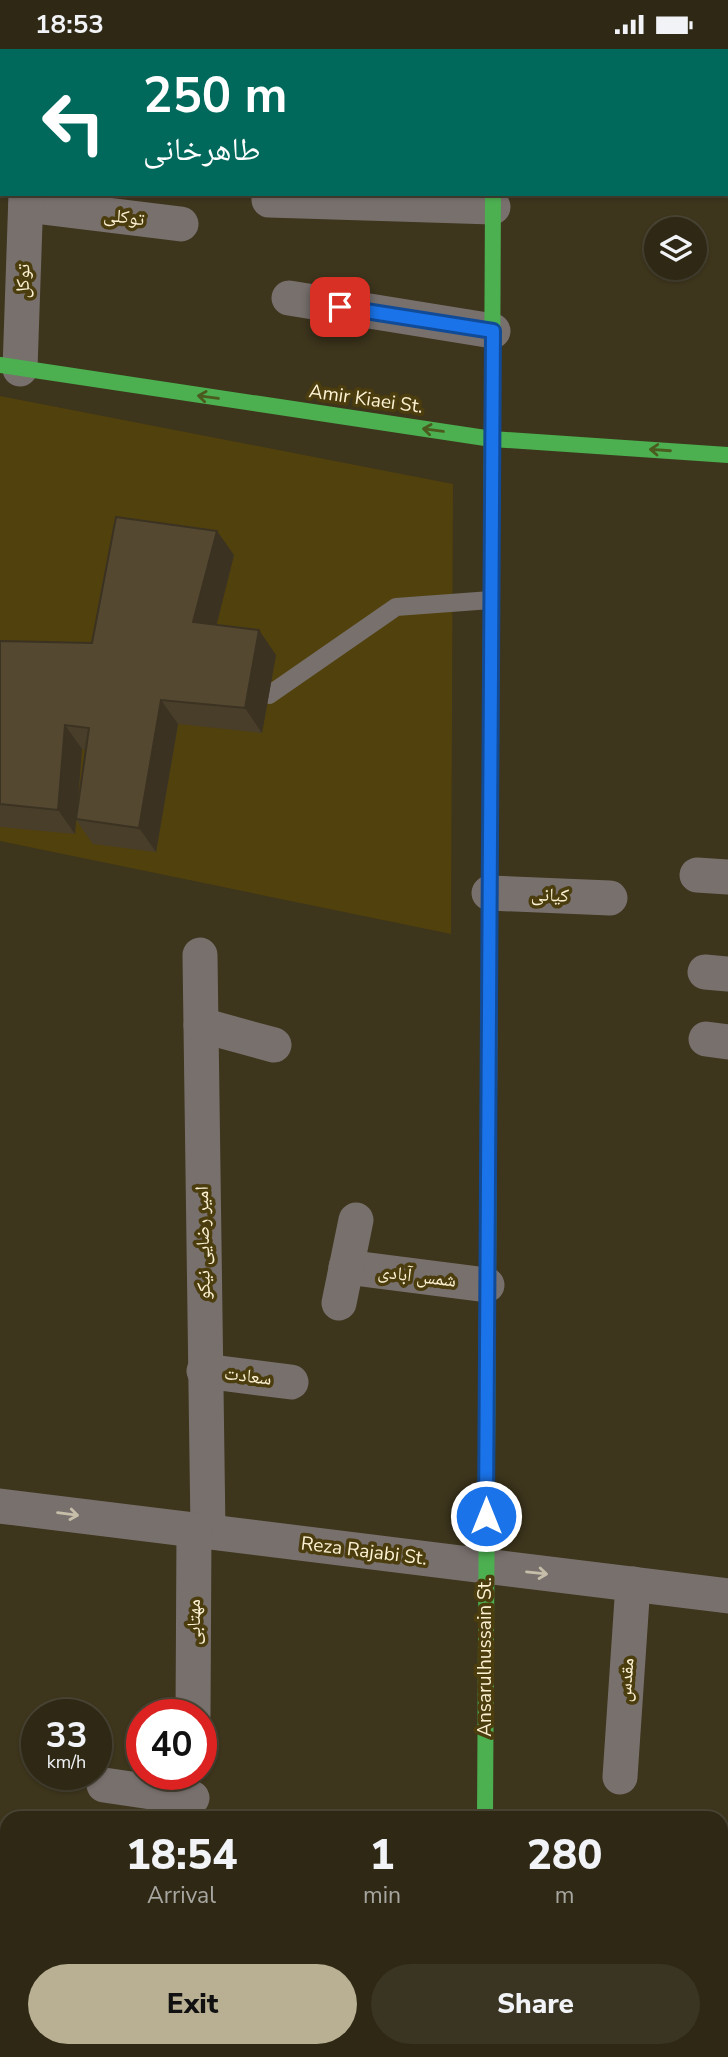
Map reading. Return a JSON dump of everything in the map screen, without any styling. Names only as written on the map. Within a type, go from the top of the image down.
[{"type":"street","points":[[270,196],[269,200],[493,200]]},
{"type":"street","name":"توکلی","points":[[26,200],[126,206],[181,224]]},
{"type":"street","name":"توکل","points":[[10,367],[26,200]]},
{"type":"street","name":"Ansarulhussain St.","points":[[485,1811],[493,200]]},
{"type":"street","points":[[289,298],[493,331]]},
{"type":"street","name":"Amir Kiaei St.","points":[[10,367],[492,439],[728,455]]},
{"type":"street","name":"کیانی","points":[[489,893],[610,898]]},
{"type":"street","name":"امیر رضایی نیکو","points":[[200,955],[204,1371],[201,1531]]},
{"type":"street","points":[[201,1025],[274,1045]]},
{"type":"street","points":[[339,1303],[356,1220]]},
{"type":"street","name":"شمس آبادی","points":[[346,1268],[487,1285]]},
{"type":"street","name":"سعادت","points":[[204,1371],[291,1382]]},
{"type":"street","name":"Reza Rajabi St.","points":[[0,1506],[728,1596]]},
{"type":"street","name":"مهتابی","points":[[194,1699],[201,1531]]},
{"type":"street","name":"مقدس","points":[[620,1777],[633,1584]]},
{"type":"street","points":[[112,1786],[193,1797]]},
{"type":"lane","points":[[269,695],[396,607],[491,600]]},
{"type":"shaded area","points":[[0,396],[453,484],[451,934],[0,841]]},
{"type":"building","points":[[116,517],[217,531],[193,622],[259,630],[245,708],[161,700],[139,828],[76,819],[89,728],[65,725],[58,810],[0,804],[0,641],[92,643]]},
{"type":"traffic: fast","points":[[490,837],[493,196]]},
{"type":"traffic: fast","points":[[0,365],[492,439],[728,455]]},
{"type":"traffic: fast","points":[[485,1811],[489,1104]]},
{"type":"traffic: slow","points":[[489,1104],[490,837]]},
{"type":"route","points":[[340,307],[493,331],[486,1516]]}]
